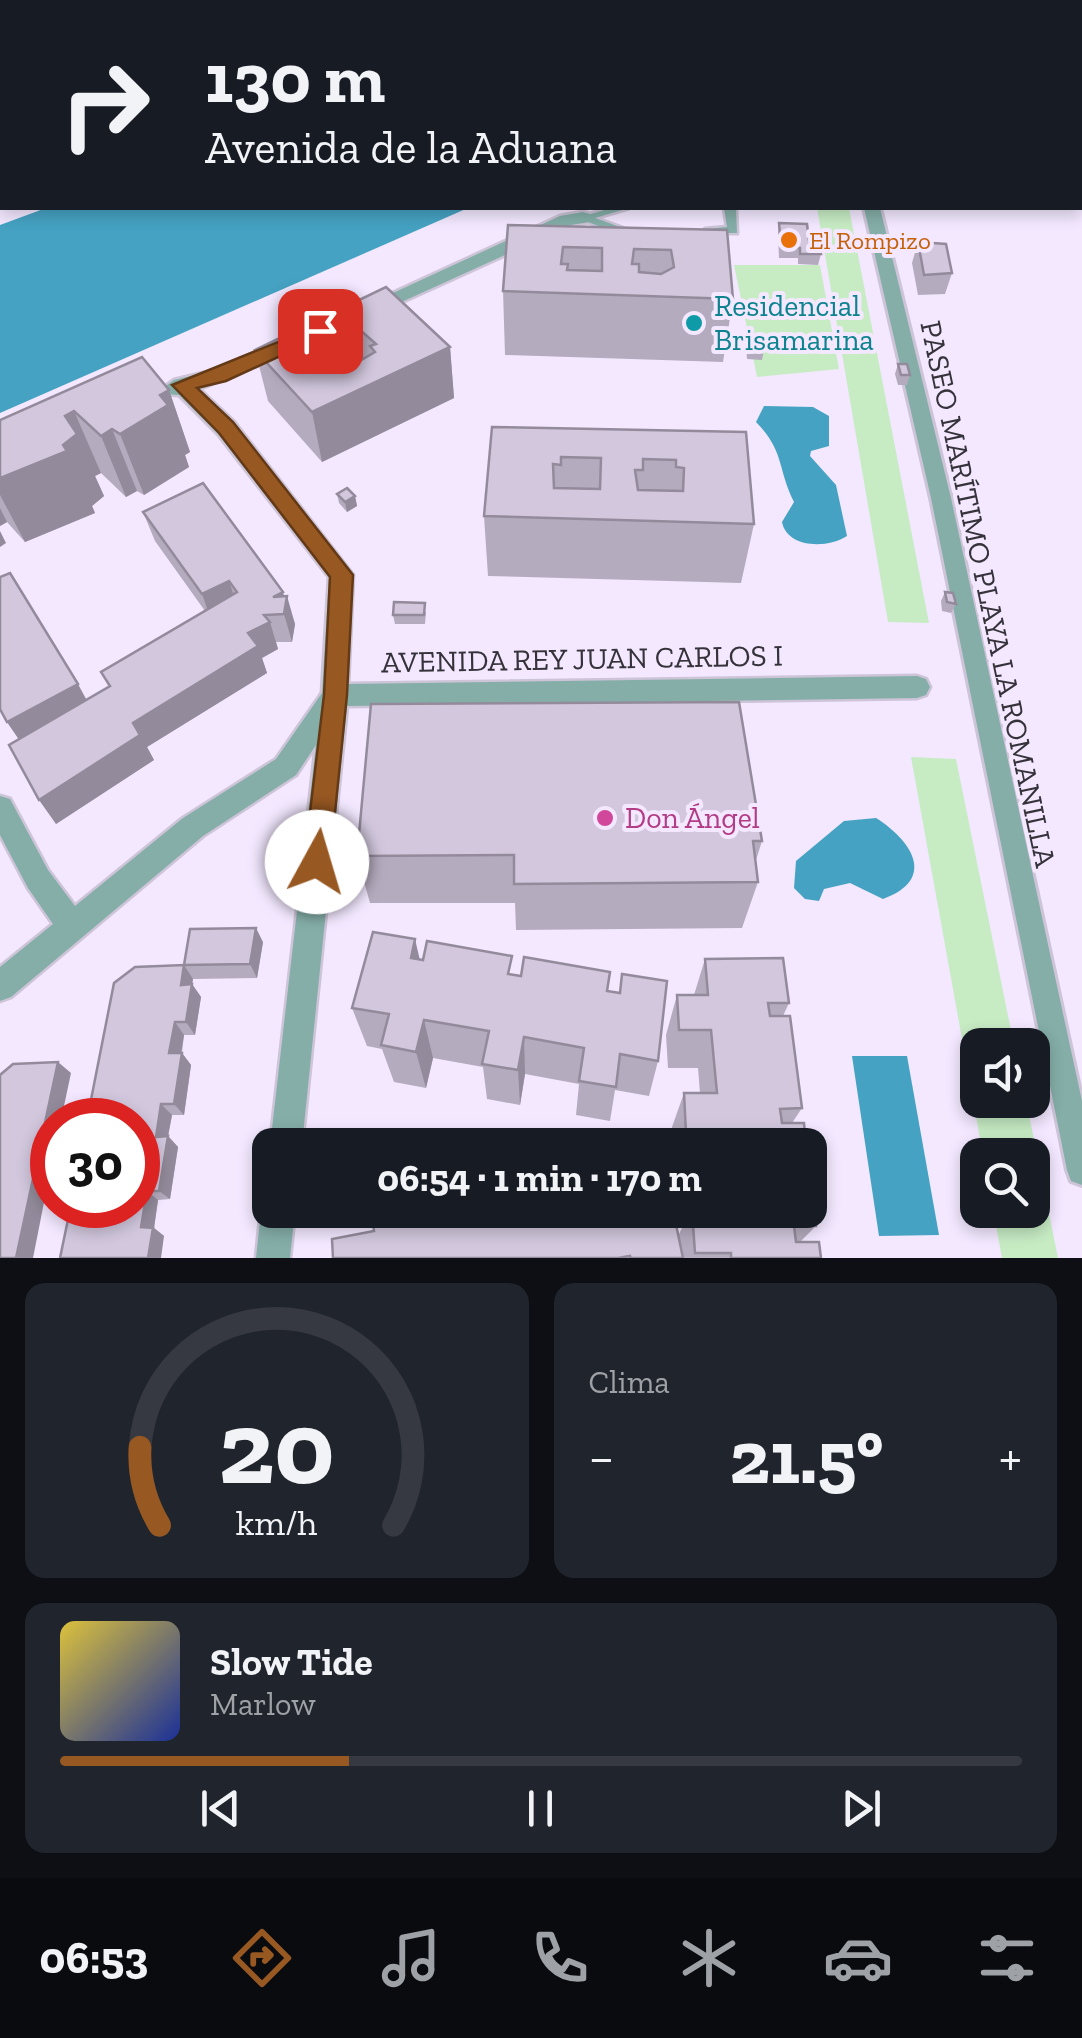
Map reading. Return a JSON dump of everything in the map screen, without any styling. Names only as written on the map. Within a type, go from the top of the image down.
[{"type":"street","name":"PASEO MARÍTIMO PLAYA LA ROMANILLA","points":[[872,210],[940,498],[1082,1170]]},
{"type":"street","points":[[342,321],[567,220],[583,218]]},
{"type":"street","points":[[147,401],[182,385],[219,376],[307,336]]},
{"type":"street","points":[[182,385],[226,428],[342,575],[336,695],[288,1128]]},
{"type":"street","name":"AVENIDA REY JUAN CARLOS I","points":[[336,695],[918,687]]},
{"type":"street","points":[[0,986],[194,827],[286,767],[336,695]]},
{"type":"street","points":[[0,808],[38,879],[72,927]]},
{"type":"street","points":[[273,1258],[276,1228]]},
{"type":"lane","points":[[583,218],[615,210]]},
{"type":"lane","points":[[698,232],[733,231],[730,210]]},
{"type":"lane","points":[[583,218],[627,233],[645,232]]},
{"type":"green space","points":[[817,210],[849,210],[929,623],[888,622]]},
{"type":"green space","points":[[734,265],[820,265],[839,369],[757,377]]},
{"type":"green space","points":[[911,757],[956,759],[1011,1028],[960,1028]]},
{"type":"green space","points":[[976,1118],[1030,1118],[1034,1138],[980,1138]]},
{"type":"green space","points":[[1050,1218],[1058,1258],[1002,1258],[996,1228],[1050,1228]]},
{"type":"water","points":[[41,210],[463,210],[0,413],[0,225]]},
{"type":"water","points":[[764,406],[813,407],[829,416],[829,446],[811,451],[810,456],[836,485],[847,536],[829,543],[809,544],[785,531],[782,522],[794,502],[776,452],[756,422]]},
{"type":"water","points":[[876,818],[900,837],[913,859],[910,881],[900,891],[883,899],[850,883],[824,889],[819,901],[805,899],[794,888],[796,861],[844,821]]},
{"type":"water","points":[[852,1056],[907,1056],[939,1235],[879,1236]]},
{"type":"building","points":[[779,223],[807,224],[810,248],[820,249],[821,254],[800,254],[800,248],[781,247]]},
{"type":"building","points":[[508,225],[727,230],[733,299],[503,291]],"holes":[[[563,247],[602,248],[602,271],[567,270],[568,264],[561,264]],[[634,249],[671,250],[674,267],[661,274],[639,272],[639,264],[632,264]]]},
{"type":"building","points":[[918,242],[946,244],[952,273],[924,275]]},
{"type":"building","points":[[386,287],[450,347],[312,412],[255,350]],"holes":[[[359,329],[376,344],[370,346],[375,352],[358,362],[339,361],[326,345]]]},
{"type":"building","points":[[747,335],[763,335],[764,350],[749,349]]},
{"type":"building","points":[[142,357],[169,390],[160,395],[168,405],[120,434],[112,429],[101,436],[74,411],[65,416],[77,434],[63,445],[67,451],[0,478],[0,420]]},
{"type":"building","points":[[898,364],[907,364],[910,375],[901,375]]},
{"type":"building","points":[[492,427],[746,432],[754,524],[484,516]],"holes":[[[561,457],[601,458],[600,489],[554,488],[553,464],[561,465]],[[643,459],[676,460],[676,467],[684,468],[683,491],[638,490],[635,470],[643,470]]]},
{"type":"building","points":[[203,483],[283,592],[273,597],[287,596],[284,614],[264,615],[270,622],[248,633],[258,646],[133,723],[140,735],[39,800],[9,745],[110,686],[101,672],[237,592],[229,581],[202,594],[143,512]]},
{"type":"building","points":[[347,488],[355,496],[345,502],[337,494]]},
{"type":"building","points":[[10,573],[78,684],[7,722],[0,709],[0,577]]},
{"type":"building","points":[[945,592],[953,593],[956,604],[947,602]]},
{"type":"building","points":[[394,602],[425,603],[424,615],[393,615]]},
{"type":"building","points":[[739,702],[762,841],[753,841],[758,882],[514,884],[514,855],[357,856],[371,704]]},
{"type":"building","points":[[256,928],[250,964],[184,965],[190,929]]},
{"type":"building","points":[[373,932],[415,939],[411,958],[423,960],[427,941],[512,956],[508,974],[521,976],[524,957],[610,972],[607,991],[620,993],[622,974],[667,981],[658,1061],[620,1054],[616,1087],[579,1081],[584,1048],[524,1037],[518,1070],[482,1064],[489,1031],[424,1020],[416,1052],[381,1045],[389,1014],[352,1008]]},
{"type":"building","points":[[783,958],[789,1003],[768,1003],[770,1016],[790,1016],[802,1108],[780,1109],[782,1123],[804,1123],[804,1128],[686,1128],[684,1093],[717,1093],[711,1030],[679,1030],[677,995],[708,995],[705,959]]},
{"type":"building","points":[[184,965],[181,985],[192,984],[186,1022],[175,1022],[169,1053],[182,1053],[174,1104],[161,1104],[160,1111],[160,1098],[91,1098],[114,983],[135,967]]},
{"type":"building","points":[[58,1062],[50,1098],[30,1098],[30,1193],[16,1258],[0,1258],[0,1075],[13,1064]]},
{"type":"building","points":[[168,1136],[160,1185],[160,1137]]},
{"type":"building","points":[[66,1228],[153,1228],[148,1258],[60,1258]]},
{"type":"building","points":[[374,1228],[677,1228],[683,1258],[333,1258],[332,1239],[374,1231]]},
{"type":"building","points":[[693,1228],[794,1228],[796,1242],[819,1242],[821,1258],[731,1258],[731,1253],[695,1253]]},
{"type":"place","name":"El Rompizo","points":[[789,240]]},
{"type":"place","name":"Residencial Brisamarina","points":[[694,323]]},
{"type":"place","name":"Don Ángel","points":[[605,818]]},
{"type":"route","points":[[317,862],[336,695],[342,575],[226,428],[182,385],[219,376],[320,331]]}]
